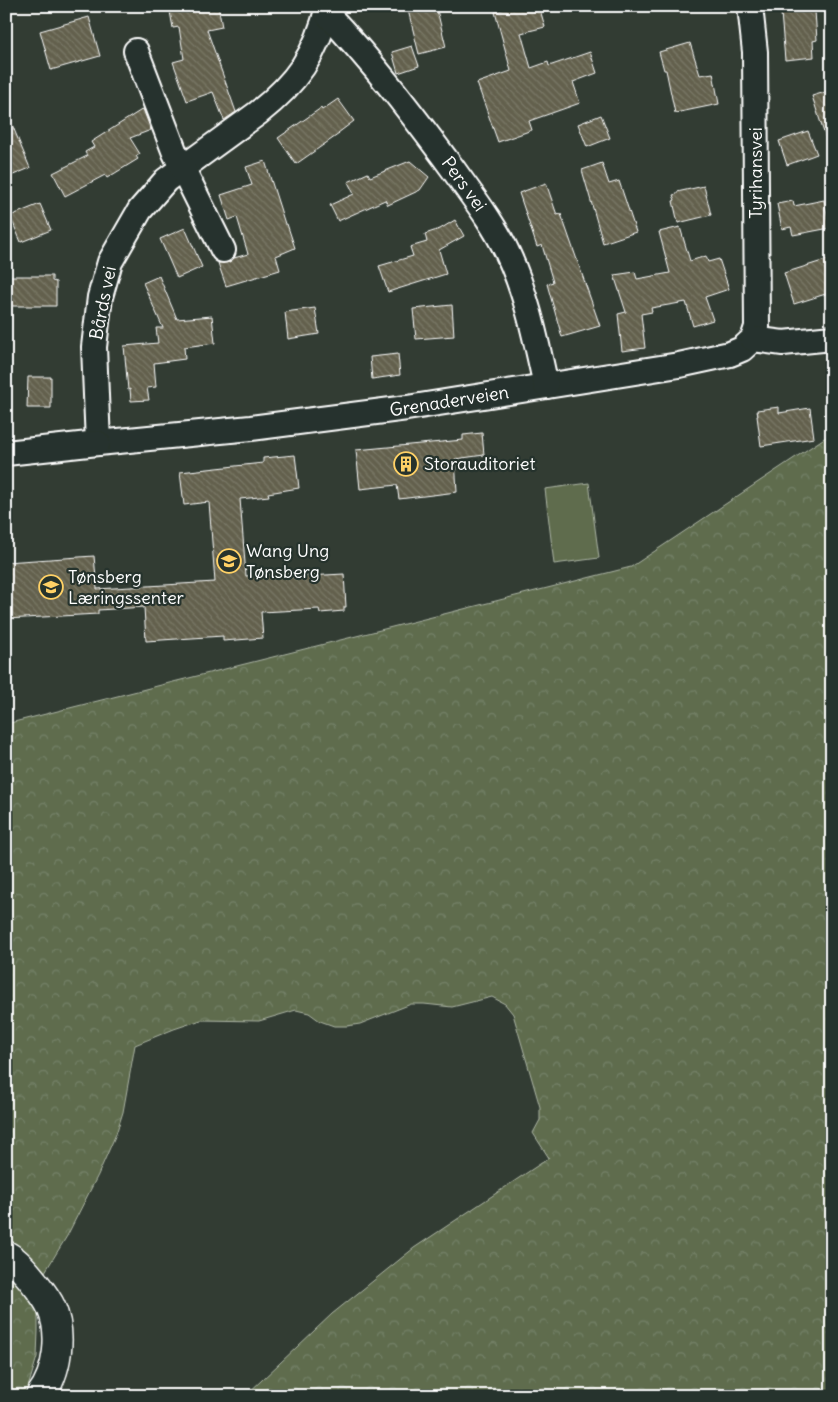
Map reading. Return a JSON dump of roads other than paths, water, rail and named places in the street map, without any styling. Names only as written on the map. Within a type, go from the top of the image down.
[{"type":"main road","points":[[6,1255],[26,1272],[41,1291],[51,1306],[56,1320],[58,1346],[51,1375],[40,1396]]},
{"type":"street","name":"Tyrihansvei","points":[[750,6],[755,52],[758,305],[758,327],[753,339]]},
{"type":"street","name":"Bårds vei","points":[[98,443],[94,347],[100,297],[110,262],[140,210],[166,180],[258,113],[296,78],[304,67],[318,38],[327,10]]},
{"type":"street","name":"Pers vei","points":[[327,10],[360,48],[427,134],[486,216],[506,250],[520,282],[535,332],[546,386]]},
{"type":"street","points":[[136,51],[182,167],[223,250]]},
{"type":"street","points":[[753,339],[783,342],[832,338]]},
{"type":"street","name":"Grenaderveien","points":[[6,453],[251,428],[442,403],[678,365],[730,354],[742,349],[753,339]]},
{"type":"place","name":"Storauditoriet","points":[[406,464]]},
{"type":"place","name":"Wang Ung Tønsberg","points":[[229,561]]},
{"type":"place","name":"Tønsberg Læringssenter","points":[[51,587]]}]
